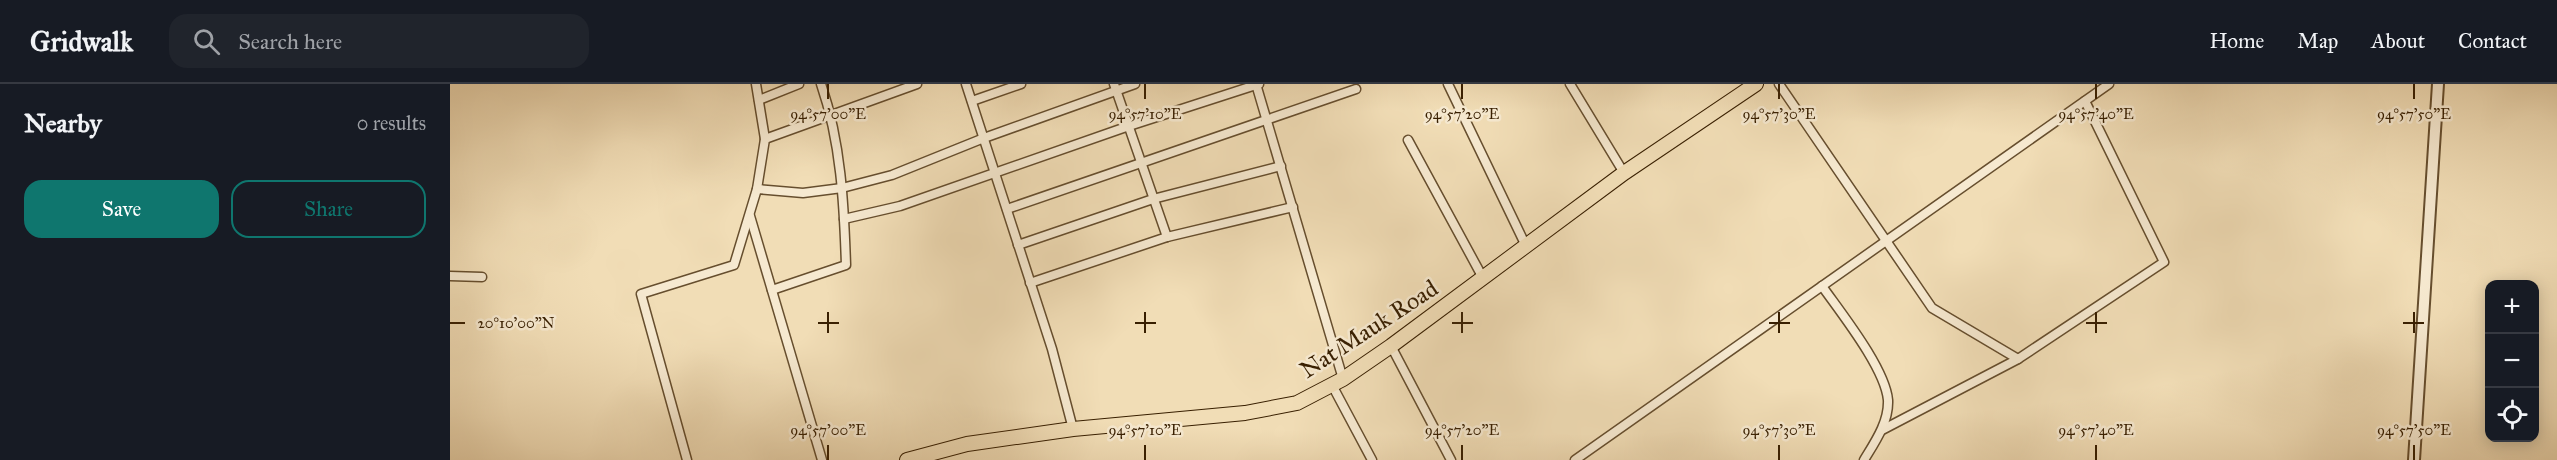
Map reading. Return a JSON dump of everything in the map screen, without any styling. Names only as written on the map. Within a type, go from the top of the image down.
[{"type":"highway","name":"Nat Mauk Road","points":[[907,460],[967,444],[1074,429],[1245,413],[1297,403],[1338,382],[1391,346],[1624,173],[1756,84]]},
{"type":"street","points":[[687,460],[640,294],[734,266],[757,189],[765,139],[756,84]]},
{"type":"street","points":[[759,100],[799,84]]},
{"type":"street","points":[[772,290],[846,265],[842,188],[832,116],[821,84]]},
{"type":"street","points":[[765,139],[917,84]]},
{"type":"street","points":[[966,84],[1030,282],[1074,429]]},
{"type":"street","points":[[972,101],[1021,84]]},
{"type":"street","points":[[757,189],[803,193],[842,188],[892,175],[1115,87],[1136,84]]},
{"type":"street","points":[[844,219],[900,206],[1128,126],[1257,84],[1293,207],[1338,382],[1372,460]]},
{"type":"street","points":[[1448,84],[1526,246]]},
{"type":"street","points":[[1570,84],[1624,173]]},
{"type":"street","points":[[1779,84],[1932,308],[2018,359]]},
{"type":"street","points":[[1575,460],[2109,84]]},
{"type":"street","points":[[2414,460],[2438,84]]},
{"type":"street","points":[[1115,87],[1167,237]]},
{"type":"street","points":[[1007,209],[1356,89]]},
{"type":"street","points":[[1882,430],[2018,359],[2164,262],[2085,101]]},
{"type":"street","points":[[1408,140],[1483,278]]},
{"type":"street","points":[[1018,244],[1153,199],[1281,166]]},
{"type":"street","points":[[1030,282],[1167,237],[1293,207]]},
{"type":"street","points":[[749,214],[822,460]]},
{"type":"street","points":[[450,276],[482,278]]},
{"type":"street","points":[[1822,286],[1865,349],[1883,382],[1888,400],[1882,430],[1864,460]]},
{"type":"street","points":[[1391,346],[1451,460]]}]
